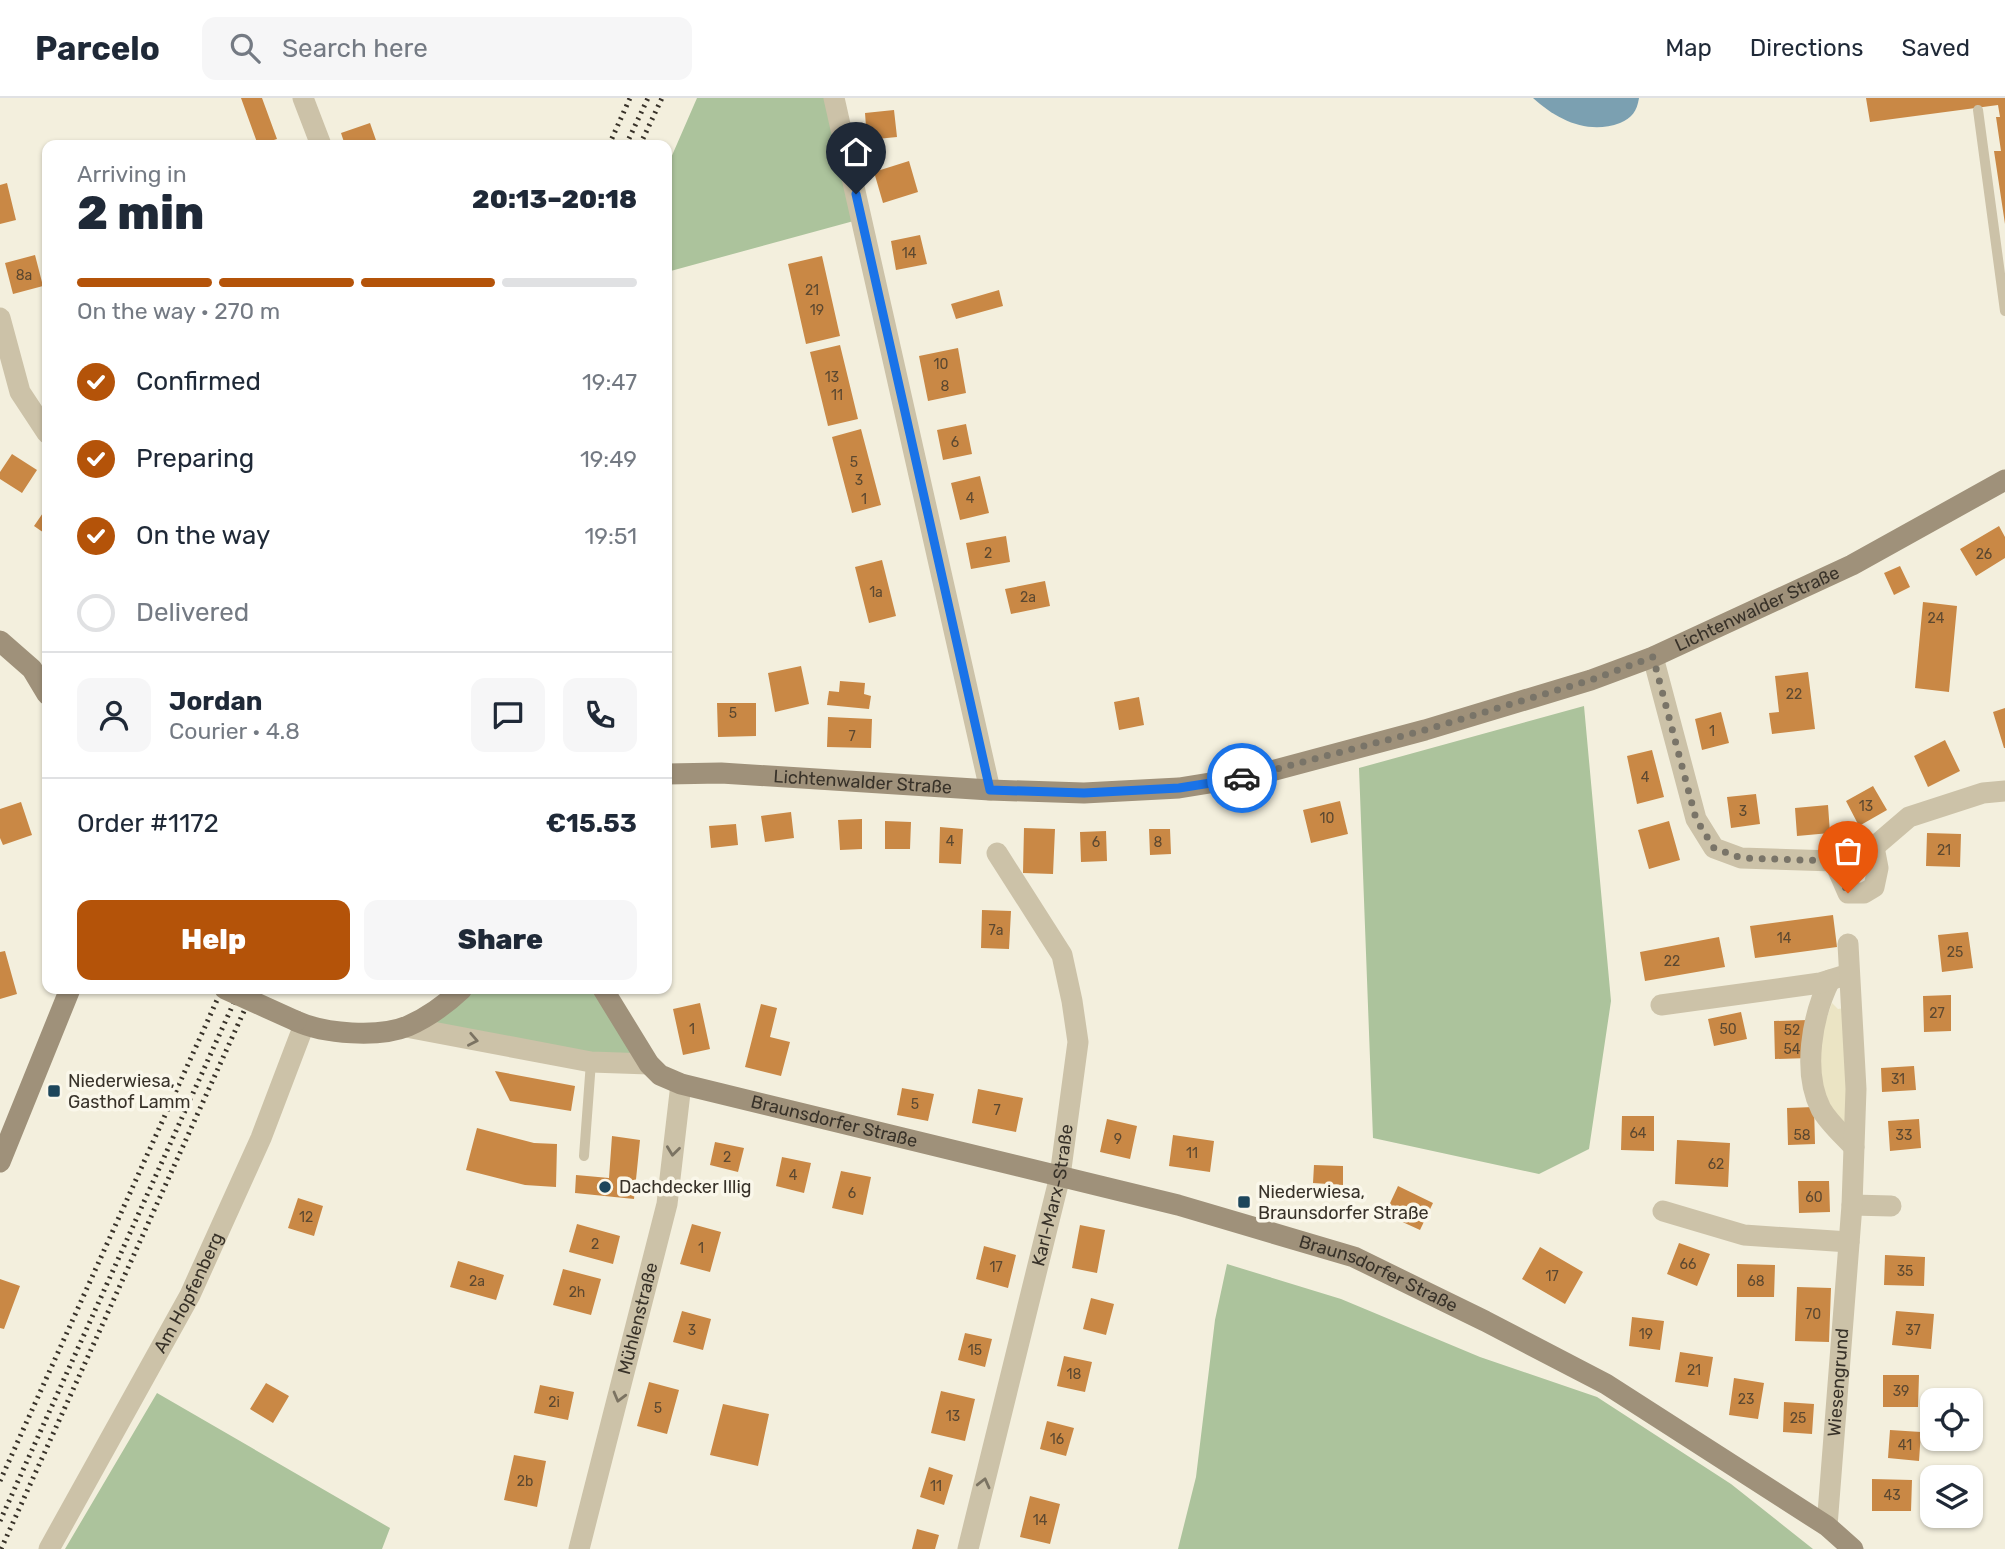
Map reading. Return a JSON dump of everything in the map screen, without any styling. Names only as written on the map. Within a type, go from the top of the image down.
[{"type":"main road","name":"Lichtenwalder Straße","points":[[672,774],[721,773],[990,790],[1084,793],[1179,788],[1253,776],[1425,730],[1591,680],[1653,657],[1852,565],[2005,480]]},
{"type":"main road","points":[[0,641],[32,669],[42,686]]},
{"type":"main road","points":[[1,1156],[68,994]]},
{"type":"main road","points":[[236,994],[300,1023],[364,1033],[406,1027],[429,1015],[456,994]]},
{"type":"main road","name":"Braunsdorfer Straße","points":[[606,994],[649,1064],[660,1075],[681,1084],[1206,1213],[1354,1257],[1606,1384],[1827,1526],[1853,1549]]},
{"type":"street","points":[[303,98],[319,140]]},
{"type":"street","points":[[834,98],[990,790]]},
{"type":"street","points":[[0,318],[20,392],[42,425]]},
{"type":"street","points":[[1653,657],[1696,819],[1714,848],[1741,858],[1834,861],[1874,847],[1909,817],[1983,793],[2005,790]]},
{"type":"street","points":[[1834,861],[1848,893],[1864,893],[1874,887],[1878,869],[1874,847]]},
{"type":"street","name":"Karl-Marx-Straße","points":[[968,1549],[1060,1176],[1078,1042],[1073,1001],[1062,955],[997,853]]},
{"type":"street","name":"Wiesengrund","points":[[1848,944],[1840,977],[1818,1011],[1811,1062],[1814,1091],[1823,1112],[1854,1147]]},
{"type":"street","points":[[1661,1006],[1820,984],[1840,977]]},
{"type":"street","name":"Wiesengrund","points":[[1827,1526],[1852,1205],[1856,1090],[1840,977]]},
{"type":"street","name":"Am Hopfenberg","points":[[49,1549],[190,1295],[261,1138],[300,1023]]},
{"type":"street","points":[[406,1027],[591,1062],[649,1064]]},
{"type":"street","name":"Mühlenstraße","points":[[579,1549],[667,1204],[681,1084]]},
{"type":"street","points":[[1852,1205],[1891,1206]]},
{"type":"street","points":[[1663,1211],[1744,1235],[1849,1242]]},
{"type":"lane","points":[[1978,110],[2005,310]]},
{"type":"lane","points":[[584,1156],[591,1062]]},
{"type":"green space","points":[[697,98],[834,98],[861,219],[672,271],[672,156]]},
{"type":"green space","points":[[1584,706],[1611,1001],[1589,1149],[1539,1174],[1373,1138],[1359,768]]},
{"type":"green space","points":[[455,994],[606,994],[649,1064],[406,1027]]},
{"type":"green space","points":[[1227,1264],[1341,1299],[1480,1357],[1597,1397],[1731,1484],[1813,1549],[1178,1549],[1196,1477],[1215,1320]]},
{"type":"green space","points":[[157,1393],[390,1528],[382,1549],[65,1549]]},
{"type":"shaded area","points":[[1832,1003],[1838,1009],[1844,1008],[1851,1134],[1823,1112],[1811,1062]]},
{"type":"water","points":[[1533,98],[1639,98],[1628,119],[1596,127],[1563,119]]},
{"type":"building","points":[[241,98],[262,98],[277,139],[256,140]]},
{"type":"building","points":[[1866,98],[2005,98],[2005,224],[1994,151],[2001,151],[1996,117],[2000,117],[1998,105],[1870,122]]},
{"type":"building","points":[[894,110],[897,137],[867,140],[865,113]]},
{"type":"building","points":[[370,123],[376,140],[343,140],[341,133]]},
{"type":"building","points":[[909,161],[918,192],[883,203],[874,172]]},
{"type":"building","points":[[7,183],[16,220],[0,224],[0,185]]},
{"type":"building","points":[[920,235],[927,264],[896,270],[891,241]]},
{"type":"building","points":[[35,255],[42,286],[13,294],[5,263]]},
{"type":"building","points":[[822,256],[840,336],[806,344],[788,264]]},
{"type":"building","points":[[999,290],[1003,306],[956,319],[951,304]]},
{"type":"building","points":[[840,345],[858,419],[828,426],[810,352]]},
{"type":"building","points":[[958,348],[966,393],[928,401],[919,356]]},
{"type":"building","points":[[966,424],[972,454],[943,460],[937,430]]},
{"type":"building","points":[[861,429],[881,505],[852,513],[832,437]]},
{"type":"building","points":[[12,454],[37,470],[22,493],[0,479],[0,472]]},
{"type":"building","points":[[980,476],[989,513],[960,520],[951,483]]},
{"type":"building","points":[[42,514],[42,532],[34,526]]},
{"type":"building","points":[[1999,526],[2005,537],[2005,558],[1976,576],[1960,549]]},
{"type":"building","points":[[1006,536],[1010,562],[971,569],[966,543]]},
{"type":"building","points":[[882,560],[896,616],[869,623],[855,567]]},
{"type":"building","points":[[1900,566],[1910,587],[1894,595],[1884,573]]},
{"type":"building","points":[[1045,581],[1050,606],[1011,614],[1005,589]]},
{"type":"building","points":[[1923,602],[1957,606],[1949,692],[1915,688]]},
{"type":"building","points":[[801,666],[809,704],[775,712],[768,673]]},
{"type":"building","points":[[1808,672],[1815,729],[1772,734],[1769,713],[1779,712],[1775,676]]},
{"type":"building","points":[[840,681],[865,683],[864,694],[871,696],[869,709],[827,705],[829,691],[839,692]]},
{"type":"building","points":[[1139,697],[1144,725],[1119,730],[1114,702]]},
{"type":"building","points":[[717,703],[756,703],[756,736],[718,737]]},
{"type":"building","points":[[2005,708],[2005,748],[2004,748],[1993,712]]},
{"type":"building","points":[[1721,712],[1729,743],[1702,750],[1695,719]]},
{"type":"building","points":[[828,717],[872,719],[871,748],[827,747]]},
{"type":"building","points":[[1945,740],[1960,771],[1928,787],[1914,756]]},
{"type":"building","points":[[1652,750],[1664,797],[1637,804],[1627,756]]},
{"type":"building","points":[[1873,786],[1887,810],[1859,826],[1846,801]]},
{"type":"building","points":[[1756,794],[1760,824],[1731,828],[1727,797]]},
{"type":"building","points":[[1340,801],[1348,834],[1311,843],[1303,810]]},
{"type":"building","points":[[21,802],[32,835],[3,845],[0,838],[0,809]]},
{"type":"building","points":[[1828,805],[1830,833],[1797,836],[1795,808]]},
{"type":"building","points":[[791,812],[794,838],[765,842],[761,816]]},
{"type":"building","points":[[862,819],[862,849],[840,850],[838,820]]},
{"type":"building","points":[[885,821],[911,822],[910,849],[885,849]]},
{"type":"building","points":[[1669,821],[1680,860],[1649,869],[1638,830]]},
{"type":"building","points":[[736,824],[738,845],[711,848],[709,826]]},
{"type":"building","points":[[940,827],[963,829],[961,864],[939,863]]},
{"type":"building","points":[[1024,828],[1055,829],[1053,874],[1023,873]]},
{"type":"building","points":[[1149,829],[1170,829],[1171,854],[1150,855]]},
{"type":"building","points":[[1106,831],[1107,861],[1081,862],[1080,832]]},
{"type":"building","points":[[1927,833],[1961,834],[1960,867],[1926,866]]},
{"type":"building","points":[[982,910],[1011,911],[1009,949],[981,948]]},
{"type":"building","points":[[1833,915],[1837,947],[1755,958],[1750,926]]},
{"type":"building","points":[[1968,932],[1973,968],[1942,972],[1938,935]]},
{"type":"building","points":[[1719,937],[1725,967],[1645,981],[1640,952]]},
{"type":"building","points":[[5,951],[17,994],[0,999],[0,952]]},
{"type":"building","points":[[1951,995],[1951,1031],[1924,1032],[1923,996]]},
{"type":"building","points":[[700,1003],[710,1049],[683,1055],[673,1009]]},
{"type":"building","points":[[761,1004],[777,1008],[770,1037],[790,1042],[781,1076],[745,1067]]},
{"type":"building","points":[[1741,1012],[1747,1039],[1714,1046],[1708,1019]]},
{"type":"building","points":[[1808,1020],[1810,1058],[1775,1059],[1774,1021]]},
{"type":"building","points":[[1914,1066],[1916,1090],[1882,1092],[1881,1068]]},
{"type":"building","points":[[495,1071],[575,1086],[571,1111],[510,1101]]},
{"type":"building","points":[[902,1088],[934,1094],[928,1121],[897,1115]]},
{"type":"building","points":[[978,1089],[1023,1098],[1016,1132],[972,1123]]},
{"type":"building","points":[[1814,1107],[1815,1144],[1788,1145],[1787,1108]]},
{"type":"building","points":[[1622,1116],[1654,1116],[1654,1151],[1621,1150]]},
{"type":"building","points":[[1107,1119],[1137,1126],[1130,1159],[1100,1152]]},
{"type":"building","points":[[1919,1119],[1921,1148],[1890,1151],[1888,1121]]},
{"type":"building","points":[[477,1128],[534,1143],[557,1144],[556,1187],[525,1185],[466,1170]]},
{"type":"building","points":[[1173,1135],[1214,1141],[1210,1172],[1169,1166]]},
{"type":"building","points":[[612,1136],[640,1140],[634,1199],[575,1193],[576,1175],[609,1178]]},
{"type":"building","points":[[1677,1140],[1730,1143],[1728,1187],[1675,1184]]},
{"type":"building","points":[[715,1142],[744,1148],[738,1172],[710,1165]]},
{"type":"building","points":[[782,1157],[811,1163],[804,1193],[776,1186]]},
{"type":"building","points":[[1314,1165],[1343,1166],[1343,1185],[1313,1183]]},
{"type":"building","points":[[841,1171],[871,1177],[863,1215],[832,1208]]},
{"type":"building","points":[[1798,1181],[1829,1181],[1830,1212],[1799,1213]]},
{"type":"building","points":[[1398,1186],[1433,1203],[1420,1230],[1385,1214]]},
{"type":"building","points":[[298,1198],[323,1206],[314,1236],[288,1228]]},
{"type":"building","points":[[577,1224],[620,1236],[613,1264],[569,1252]]},
{"type":"building","points":[[692,1224],[721,1232],[710,1272],[680,1264]]},
{"type":"building","points":[[1080,1225],[1105,1230],[1097,1273],[1072,1268]]},
{"type":"building","points":[[1679,1243],[1710,1254],[1697,1286],[1667,1274]]},
{"type":"building","points":[[984,1246],[1016,1255],[1008,1288],[976,1279]]},
{"type":"building","points":[[1540,1247],[1583,1272],[1565,1304],[1522,1279]]},
{"type":"building","points":[[1885,1255],[1925,1257],[1924,1286],[1884,1285]]},
{"type":"building","points":[[458,1261],[504,1275],[496,1300],[450,1287]]},
{"type":"building","points":[[1737,1264],[1775,1265],[1774,1297],[1737,1297]]},
{"type":"building","points":[[563,1269],[601,1279],[591,1315],[553,1305]]},
{"type":"building","points":[[0,1279],[20,1286],[4,1329],[0,1328]]},
{"type":"building","points":[[1797,1287],[1831,1288],[1829,1342],[1795,1341]]},
{"type":"building","points":[[1091,1298],[1114,1304],[1106,1335],[1083,1329]]},
{"type":"building","points":[[682,1311],[711,1319],[703,1350],[673,1342]]},
{"type":"building","points":[[1896,1311],[1934,1314],[1931,1349],[1892,1345]]},
{"type":"building","points":[[1632,1317],[1664,1321],[1660,1350],[1629,1346]]},
{"type":"building","points":[[965,1333],[992,1339],[985,1367],[958,1360]]},
{"type":"building","points":[[1680,1352],[1713,1357],[1708,1387],[1675,1382]]},
{"type":"building","points":[[1064,1356],[1092,1362],[1085,1392],[1057,1386]]},
{"type":"building","points":[[1883,1375],[1919,1375],[1918,1407],[1883,1407]]},
{"type":"building","points":[[1734,1378],[1764,1383],[1758,1419],[1729,1415]]},
{"type":"building","points":[[649,1382],[679,1390],[667,1434],[637,1426]]},
{"type":"building","points":[[266,1383],[289,1396],[273,1423],[250,1409]]},
{"type":"building","points":[[540,1385],[574,1392],[568,1420],[534,1413]]},
{"type":"building","points":[[941,1391],[975,1399],[965,1441],[931,1433]]},
{"type":"building","points":[[1784,1402],[1814,1404],[1812,1434],[1783,1432]]},
{"type":"building","points":[[723,1404],[769,1414],[758,1466],[710,1455]]},
{"type":"building","points":[[1047,1421],[1074,1428],[1066,1456],[1040,1449]]},
{"type":"building","points":[[1890,1430],[1920,1432],[1919,1461],[1888,1458]]},
{"type":"building","points":[[514,1455],[546,1461],[537,1507],[504,1500]]},
{"type":"building","points":[[929,1467],[953,1475],[944,1505],[920,1497]]},
{"type":"building","points":[[1872,1479],[1912,1480],[1911,1511],[1872,1511]]},
{"type":"building","points":[[1030,1496],[1060,1504],[1050,1544],[1020,1537]]},
{"type":"building","points":[[917,1529],[939,1535],[935,1549],[912,1549]]},
{"type":"railway","points":[[611,140],[630,98]]},
{"type":"railway","points":[[628,140],[648,98]]},
{"type":"railway","points":[[642,140],[662,98]]},
{"type":"railway","points":[[0,1481],[220,994]]},
{"type":"railway","points":[[0,1521],[238,994]]},
{"type":"railway","points":[[1,1549],[252,994]]},
{"type":"way so far","points":[[1242,778],[1425,730],[1591,680],[1653,657],[1696,819],[1714,848],[1741,858],[1834,861],[1848,893]]},
{"type":"place","name":"Niederwiesa, Gasthof Lamm","points":[[54,1091]]},
{"type":"place","name":"Dachdecker Illig","points":[[605,1187]]},
{"type":"place","name":"Niederwiesa, Braunsdorfer Straße","points":[[1244,1202]]},
{"type":"route","points":[[856,194],[990,790],[1084,793],[1179,788],[1242,778]]}]
